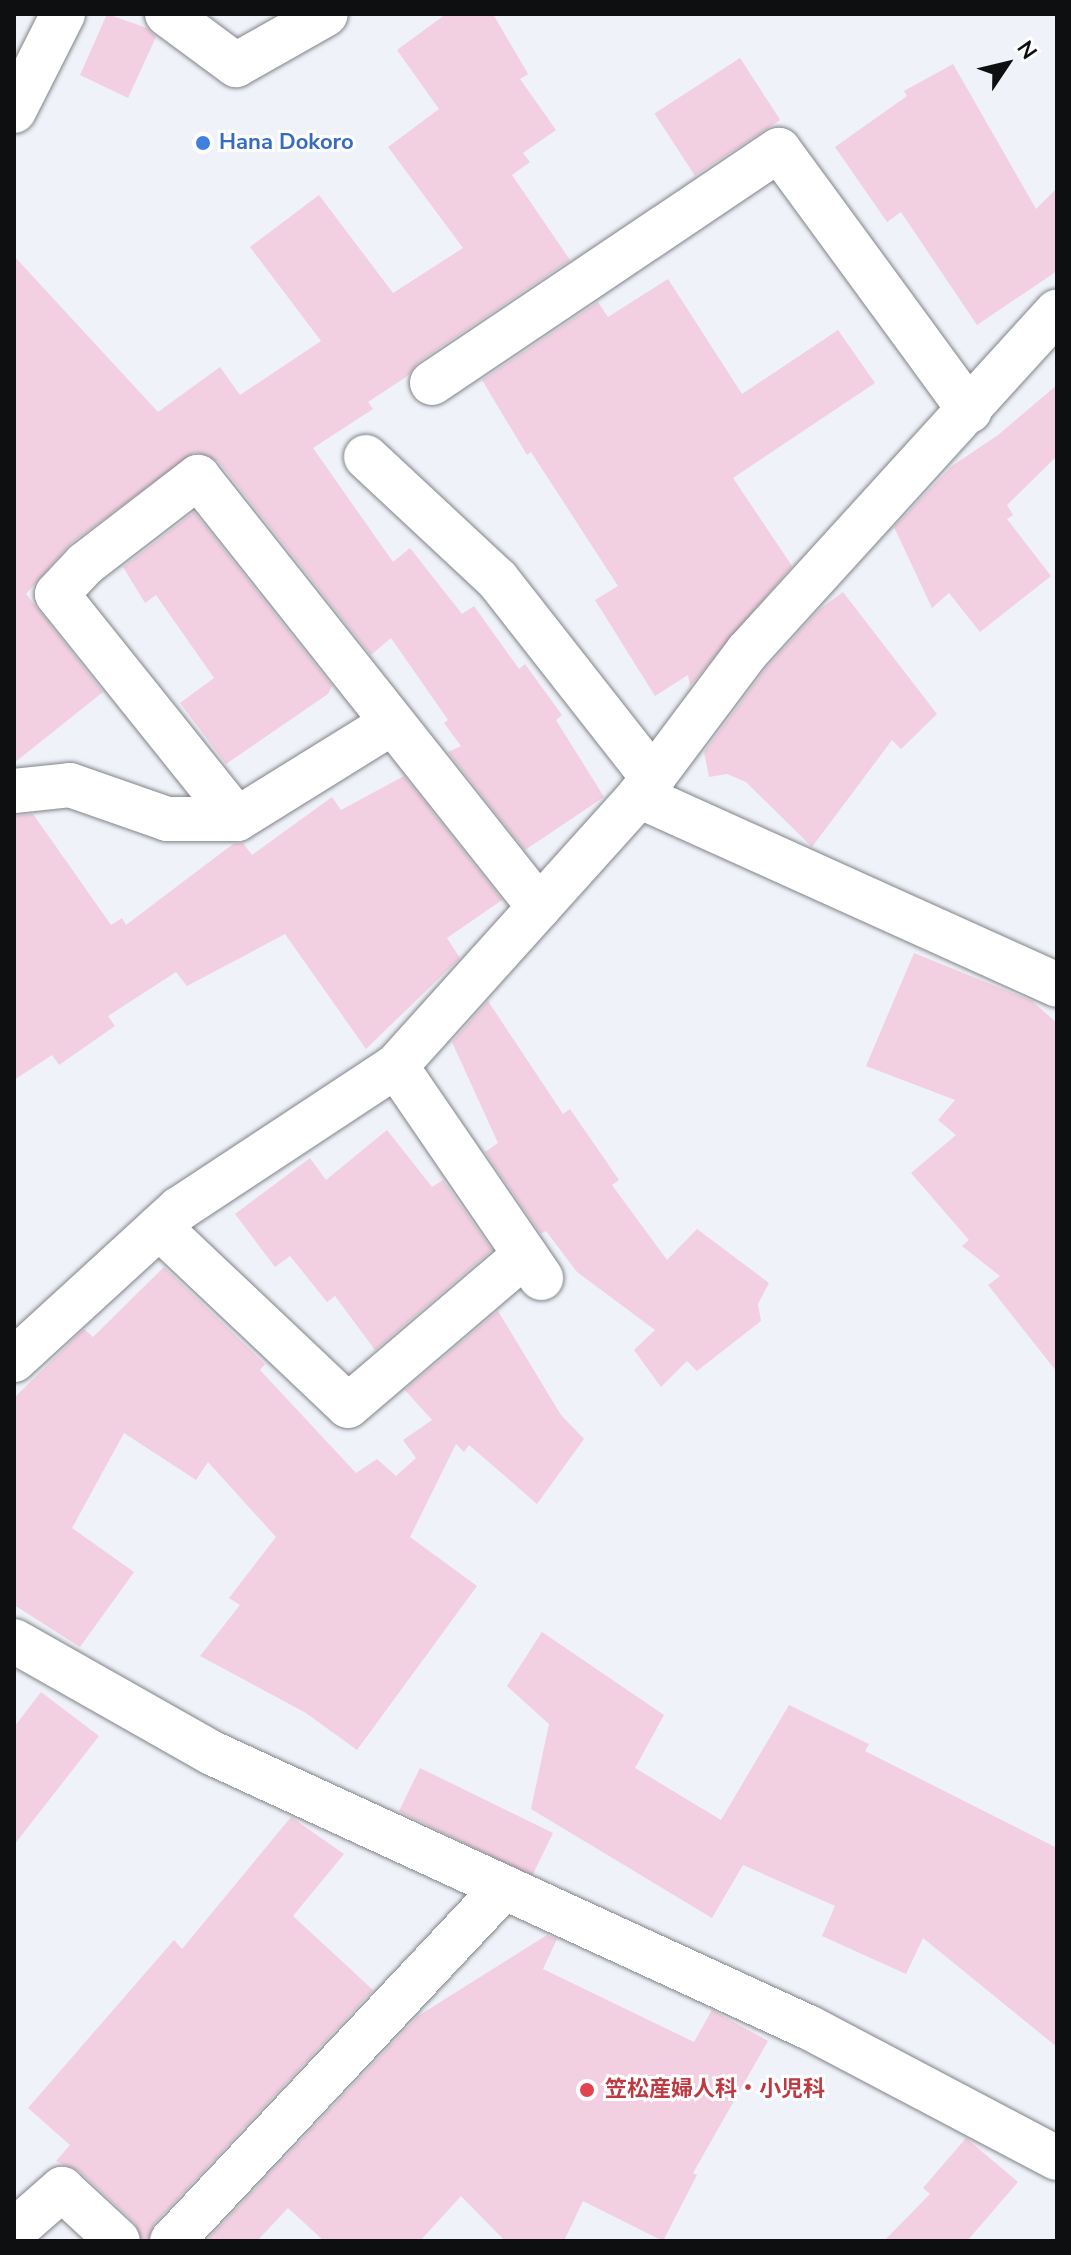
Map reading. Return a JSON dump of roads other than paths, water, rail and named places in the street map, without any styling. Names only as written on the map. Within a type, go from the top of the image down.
[{"type":"street","points":[[14,111],[63,14]]},
{"type":"street","points":[[167,14],[236,65],[326,14]]},
{"type":"street","points":[[432,383],[779,150],[970,411]]},
{"type":"street","points":[[14,1360],[159,1227],[396,1066],[646,787],[748,651],[970,411],[1057,311]]},
{"type":"street","points":[[366,457],[497,579],[646,787],[1057,985]]},
{"type":"street","points":[[237,819],[57,594],[85,564],[198,477],[539,907]]},
{"type":"street","points":[[14,791],[70,785],[167,819],[237,819],[392,723]]},
{"type":"street","points":[[159,1227],[348,1406],[533,1267],[396,1066]]},
{"type":"street","points":[[14,1641],[212,1753],[810,2028],[1057,2158]]},
{"type":"street","points":[[172,2241],[504,1887]]},
{"type":"street","points":[[14,2231],[62,2189],[118,2241]]},
{"type":"place","name":"Hana Dokoro","points":[[203,143]]},
{"type":"place","name":"笠松産婦人科・小児科","points":[[587,2090]]}]
